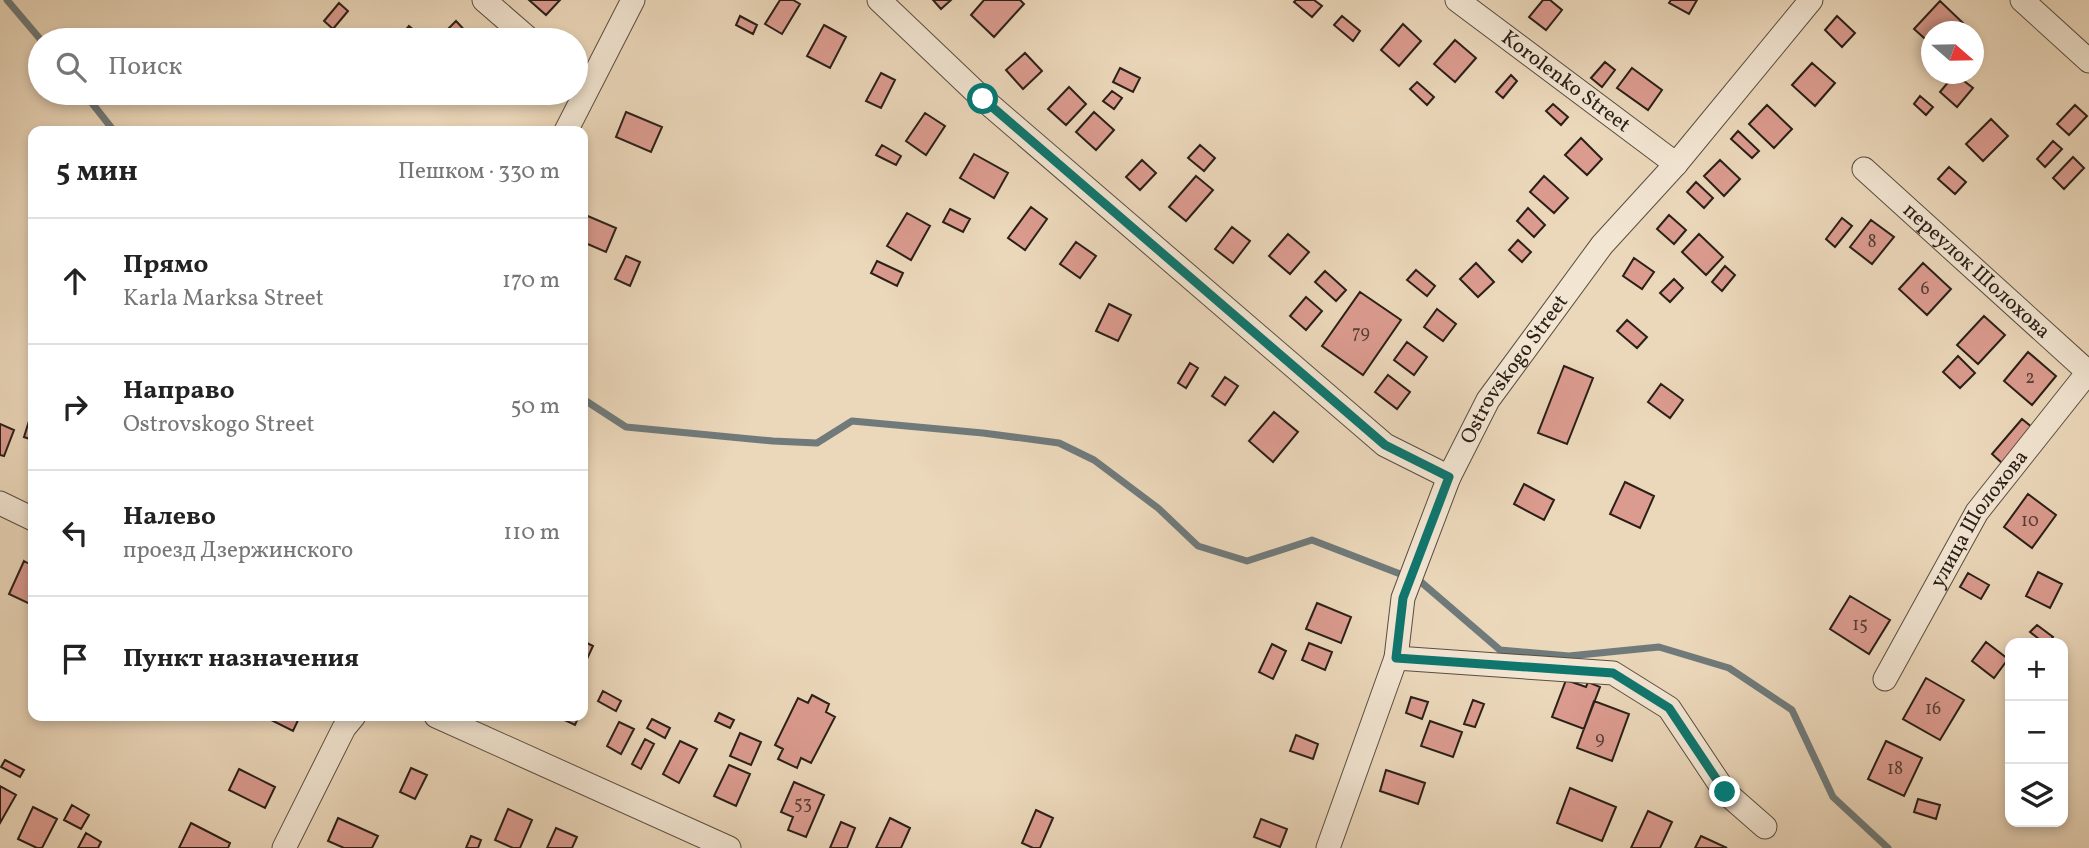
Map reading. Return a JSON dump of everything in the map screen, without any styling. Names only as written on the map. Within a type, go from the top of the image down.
[{"type":"street","points":[[484,0],[516,28]]},
{"type":"street","points":[[588,74],[633,0]]},
{"type":"street","points":[[878,0],[983,99],[1385,445],[1449,477]]},
{"type":"street","name":"Korolenko Street","points":[[1457,0],[1676,164]]},
{"type":"street","name":"Ostrovskogo Street","points":[[1328,848],[1396,658],[1403,598],[1416,560],[1449,477],[1488,400],[1602,246],[1676,164],[1811,0]]},
{"type":"street","points":[[2022,0],[2089,61]]},
{"type":"street","points":[[568,126],[575,105]]},
{"type":"street","name":"переулок Шолохова","points":[[1864,169],[2089,372]]},
{"type":"street","name":"улица Шолохова","points":[[1885,679],[1978,512],[2089,372]]},
{"type":"street","points":[[0,503],[28,517]]},
{"type":"street","points":[[1396,658],[1613,673],[1669,708],[1725,792],[1765,827]]},
{"type":"street","points":[[284,848],[350,721]]},
{"type":"street","points":[[447,721],[729,848]]},
{"type":"building","points":[[529,0],[560,0],[546,15]]},
{"type":"building","points":[[780,0],[793,0],[800,4],[782,34],[765,24]]},
{"type":"building","points":[[933,0],[951,0],[941,9]]},
{"type":"building","points":[[984,0],[1020,0],[1024,4],[994,37],[971,15]]},
{"type":"building","points":[[1314,0],[1322,6],[1312,17],[1294,2]]},
{"type":"building","points":[[1543,0],[1550,0],[1562,10],[1546,30],[1529,17]]},
{"type":"building","points":[[1671,0],[1697,0],[1689,14],[1669,3]]},
{"type":"building","points":[[1940,1],[1961,21],[1921,21]]},
{"type":"building","points":[[339,3],[348,11],[334,28],[324,21]]},
{"type":"building","points":[[740,16],[757,25],[753,34],[736,25]]},
{"type":"building","points":[[1342,16],[1360,31],[1353,41],[1334,25]]},
{"type":"building","points":[[1837,16],[1855,33],[1842,47],[1825,30]]},
{"type":"building","points":[[456,21],[463,28],[449,28]]},
{"type":"building","points":[[1921,21],[1921,35],[1914,29]]},
{"type":"building","points":[[1403,24],[1421,41],[1399,66],[1381,50]]},
{"type":"building","points":[[824,25],[846,37],[830,68],[807,56]]},
{"type":"building","points":[[1455,40],[1476,58],[1455,82],[1434,64]]},
{"type":"building","points":[[1025,53],[1042,71],[1023,89],[1006,70]]},
{"type":"building","points":[[1605,62],[1615,70],[1602,87],[1591,78]]},
{"type":"building","points":[[1812,63],[1835,83],[1815,106],[1792,85]]},
{"type":"building","points":[[1120,68],[1140,78],[1133,92],[1113,82]]},
{"type":"building","points":[[1632,68],[1662,90],[1648,110],[1617,88]]},
{"type":"building","points":[[881,73],[895,80],[881,108],[866,101]]},
{"type":"building","points":[[1511,75],[1517,81],[1503,98],[1496,92]]},
{"type":"building","points":[[1417,82],[1434,97],[1427,105],[1410,89]]},
{"type":"building","points":[[1947,84],[1968,84],[1973,88],[1957,107],[1940,92]]},
{"type":"building","points":[[1069,87],[1086,104],[1066,125],[1048,109]]},
{"type":"building","points":[[1112,91],[1122,98],[1114,109],[1103,101]]},
{"type":"building","points":[[1920,96],[1933,107],[1926,115],[1914,104]]},
{"type":"building","points":[[1553,104],[1568,117],[1561,125],[1546,111]]},
{"type":"building","points":[[1767,105],[1792,129],[1774,148],[1749,124]]},
{"type":"building","points":[[2075,105],[2087,116],[2069,135],[2057,124]]},
{"type":"building","points":[[626,112],[662,127],[651,152],[616,137]]},
{"type":"building","points":[[1094,112],[1114,130],[1096,150],[1076,132]]},
{"type":"building","points":[[925,113],[945,126],[926,155],[906,141]]},
{"type":"building","points":[[1991,119],[2008,136],[1983,161],[1966,144]]},
{"type":"building","points":[[1738,131],[1759,151],[1752,158],[1731,139]]},
{"type":"building","points":[[1581,138],[1602,159],[1587,175],[1565,155]]},
{"type":"building","points":[[2053,141],[2062,149],[2045,167],[2037,159]]},
{"type":"building","points":[[882,145],[901,156],[896,165],[876,155]]},
{"type":"building","points":[[1200,145],[1215,158],[1204,171],[1188,158]]},
{"type":"building","points":[[974,154],[1008,173],[994,198],[960,178]]},
{"type":"building","points":[[2073,157],[2084,168],[2064,189],[2053,178]]},
{"type":"building","points":[[1142,160],[1156,173],[1140,190],[1126,177]]},
{"type":"building","points":[[1720,160],[1740,179],[1724,196],[1704,176]]},
{"type":"building","points":[[1949,167],[1966,182],[1955,194],[1938,179]]},
{"type":"building","points":[[1196,176],[1213,190],[1186,221],[1169,207]]},
{"type":"building","points":[[1544,176],[1568,198],[1554,213],[1530,192]]},
{"type":"building","points":[[1696,182],[1713,198],[1704,208],[1687,192]]},
{"type":"building","points":[[1031,207],[1047,219],[1025,250],[1008,238]]},
{"type":"building","points":[[1528,208],[1545,225],[1534,237],[1517,221]]},
{"type":"building","points":[[950,209],[970,219],[963,232],[943,222]]},
{"type":"building","points":[[907,213],[930,226],[911,260],[887,246]]},
{"type":"building","points":[[1669,215],[1686,230],[1674,244],[1657,229]]},
{"type":"building","points":[[588,216],[616,228],[606,252],[588,244]]},
{"type":"building","points":[[1842,218],[1852,226],[1835,247],[1826,239]]},
{"type":"building","points":[[1871,220],[1894,237],[1872,264],[1850,247]]},
{"type":"building","points":[[1232,227],[1250,241],[1233,263],[1215,249]]},
{"type":"building","points":[[1288,234],[1309,252],[1290,274],[1269,256]]},
{"type":"building","points":[[1699,234],[1723,257],[1706,275],[1682,252]]},
{"type":"building","points":[[1518,240],[1531,252],[1522,262],[1509,250]]},
{"type":"building","points":[[1076,242],[1096,256],[1080,278],[1060,264]]},
{"type":"building","points":[[626,256],[640,262],[630,286],[615,279]]},
{"type":"building","points":[[1634,258],[1654,272],[1642,289],[1623,276]]},
{"type":"building","points":[[877,261],[903,273],[897,286],[871,273]]},
{"type":"building","points":[[1476,263],[1494,282],[1478,297],[1460,279]]},
{"type":"building","points":[[1923,263],[1951,289],[1927,315],[1899,289]]},
{"type":"building","points":[[1725,266],[1735,275],[1722,291],[1712,282]]},
{"type":"building","points":[[1416,270],[1435,286],[1427,296],[1407,280]]},
{"type":"building","points":[[1325,271],[1346,290],[1336,301],[1315,282]]},
{"type":"building","points":[[1674,279],[1683,288],[1670,302],[1660,293]]},
{"type":"building","points":[[1360,292],[1401,320],[1363,375],[1322,346]]},
{"type":"building","points":[[1306,297],[1322,311],[1306,330],[1290,316]]},
{"type":"building","points":[[1109,304],[1131,315],[1118,341],[1096,331]]},
{"type":"building","points":[[1437,309],[1456,324],[1443,341],[1424,327]]},
{"type":"building","points":[[1984,316],[2005,335],[1978,364],[1957,345]]},
{"type":"building","points":[[1627,320],[1647,337],[1637,348],[1617,331]]},
{"type":"building","points":[[1407,342],[1427,357],[1414,375],[1394,360]]},
{"type":"building","points":[[2028,352],[2056,376],[2032,405],[2004,381]]},
{"type":"building","points":[[1958,356],[1975,373],[1960,388],[1943,372]]},
{"type":"building","points":[[1190,363],[1198,368],[1186,388],[1178,383]]},
{"type":"building","points":[[1564,366],[1593,378],[1567,444],[1538,433]]},
{"type":"building","points":[[1388,375],[1410,392],[1397,409],[1375,392]]},
{"type":"building","points":[[1225,377],[1238,386],[1225,405],[1212,396]]},
{"type":"building","points":[[1661,384],[1683,400],[1670,418],[1648,402]]},
{"type":"building","points":[[1274,412],[1298,432],[1273,462],[1249,441]]},
{"type":"building","points":[[2022,419],[2033,428],[2002,463],[1992,454]]},
{"type":"building","points":[[0,424],[14,430],[4,456],[0,455]]},
{"type":"building","points":[[1625,482],[1654,496],[1640,528],[1610,514]]},
{"type":"building","points":[[1524,484],[1554,500],[1544,520],[1514,504]]},
{"type":"building","points":[[2028,494],[2056,515],[2032,548],[2004,527]]},
{"type":"building","points":[[24,561],[28,563],[28,603],[9,594]]},
{"type":"building","points":[[2038,572],[2062,584],[2050,608],[2026,596]]},
{"type":"building","points":[[1968,573],[1989,585],[1981,599],[1960,587]]},
{"type":"building","points":[[1850,596],[1890,620],[1869,654],[1830,629]]},
{"type":"building","points":[[1317,603],[1351,617],[1341,643],[1306,629]]},
{"type":"building","points":[[2037,625],[2053,637],[2038,638],[2030,632]]},
{"type":"building","points":[[1986,642],[2005,657],[2005,663],[1994,678],[1972,661]]},
{"type":"building","points":[[1309,643],[1332,652],[1325,670],[1302,660]]},
{"type":"building","points":[[588,644],[593,646],[588,657]]},
{"type":"building","points":[[1272,644],[1286,651],[1273,679],[1259,672]]},
{"type":"building","points":[[1926,678],[1964,700],[1940,740],[1903,719]]},
{"type":"building","points":[[1566,680],[1586,687],[1588,682],[1600,687],[1584,729],[1552,717]]},
{"type":"building","points":[[603,691],[621,701],[616,711],[598,701]]},
{"type":"building","points":[[812,695],[829,704],[826,712],[835,717],[811,763],[801,758],[797,768],[778,759],[783,749],[775,745],[798,698],[808,703]]},
{"type":"building","points":[[1411,697],[1428,702],[1422,719],[1406,713]]},
{"type":"building","points":[[1473,700],[1484,704],[1475,727],[1464,724]]},
{"type":"building","points":[[1594,701],[1629,714],[1612,761],[1577,748]]},
{"type":"building","points":[[719,713],[734,720],[730,728],[715,721]]},
{"type":"building","points":[[652,719],[670,728],[665,738],[647,728]]},
{"type":"building","points":[[273,721],[298,721],[293,731]]},
{"type":"building","points":[[1430,721],[1462,732],[1453,757],[1421,746]]},
{"type":"building","points":[[619,722],[634,729],[621,754],[607,746]]},
{"type":"building","points":[[740,733],[761,742],[751,765],[730,756]]},
{"type":"building","points":[[1296,735],[1318,744],[1313,759],[1290,751]]},
{"type":"building","points":[[645,739],[654,744],[641,769],[632,764]]},
{"type":"building","points":[[680,741],[697,749],[679,783],[663,774]]},
{"type":"building","points":[[1886,741],[1922,758],[1904,796],[1868,779]]},
{"type":"building","points":[[5,760],[24,770],[20,777],[1,767]]},
{"type":"building","points":[[729,765],[750,774],[736,806],[714,796]]},
{"type":"building","points":[[411,768],[427,775],[415,799],[400,792]]},
{"type":"building","points":[[239,769],[275,787],[265,808],[229,790]]},
{"type":"building","points":[[1386,770],[1425,783],[1418,804],[1380,791]]},
{"type":"building","points":[[794,782],[824,795],[806,837],[788,830],[793,817],[781,812]]},
{"type":"building","points":[[0,786],[16,795],[0,823]]},
{"type":"building","points":[[1570,788],[1616,807],[1602,841],[1557,823]]},
{"type":"building","points":[[1918,799],[1940,805],[1936,819],[1914,812]]},
{"type":"building","points":[[72,805],[89,815],[81,829],[64,820]]},
{"type":"building","points":[[33,807],[57,819],[42,848],[18,839]]},
{"type":"building","points":[[508,809],[532,820],[520,848],[513,848],[495,840]]},
{"type":"building","points":[[1036,810],[1053,818],[1040,848],[1022,843]]},
{"type":"building","points":[[1648,811],[1672,822],[1660,848],[1631,848]]},
{"type":"building","points":[[338,818],[378,836],[372,848],[344,848],[328,841]]},
{"type":"building","points":[[890,818],[910,828],[901,848],[876,848]]},
{"type":"building","points":[[1261,819],[1287,829],[1280,847],[1254,837]]},
{"type":"building","points":[[841,822],[855,828],[847,848],[830,848]]},
{"type":"building","points":[[191,823],[230,843],[228,848],[179,848]]},
{"type":"building","points":[[556,828],[577,837],[572,848],[547,848]]},
{"type":"building","points":[[86,833],[101,842],[98,848],[78,848]]},
{"type":"building","points":[[471,836],[481,840],[478,848],[466,848]]},
{"type":"building","points":[[1701,836],[1727,848],[1695,848]]},
{"type":"waterway","points":[[7,0],[31,28]]},
{"type":"waterway","points":[[93,105],[110,126]]},
{"type":"waterway","points":[[588,402],[626,427],[773,441],[817,443],[852,421],[1059,443],[1094,460],[1158,508],[1198,546],[1247,561],[1312,540],[1421,582],[1500,650],[1569,656],[1659,647],[1729,668],[1792,710],[1833,797],[1888,848]]},
{"type":"route","points":[[983,99],[1385,445],[1449,477],[1403,598],[1396,658],[1613,673],[1669,708],[1725,792]]}]
